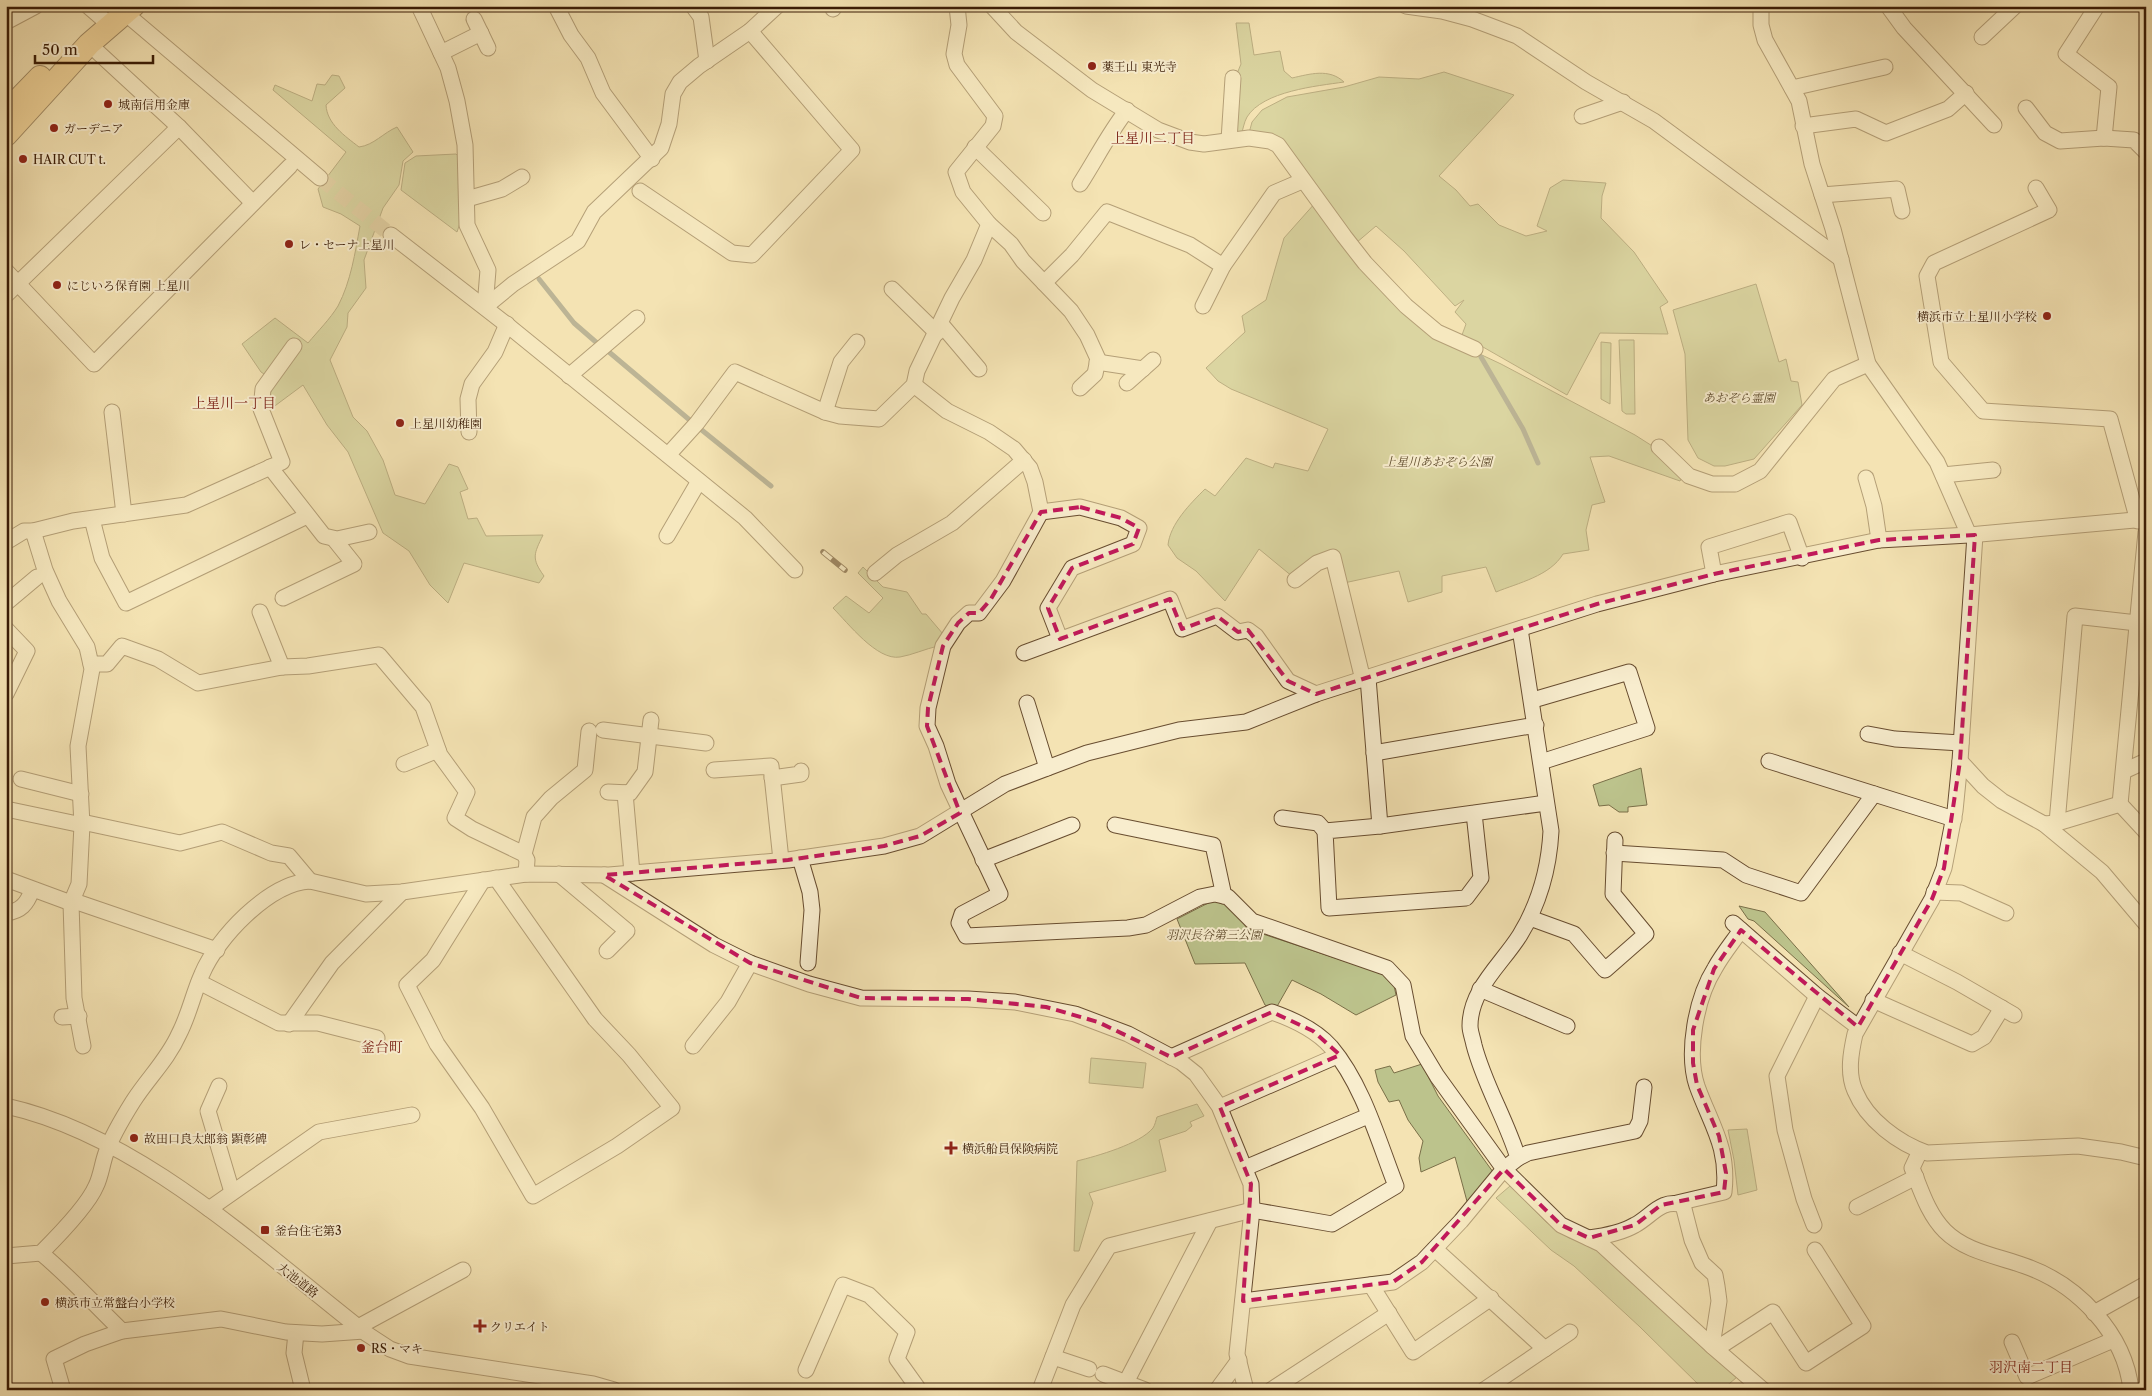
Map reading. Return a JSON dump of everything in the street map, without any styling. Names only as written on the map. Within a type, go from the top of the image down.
[{"type":"highway","points":[[6,135],[89,44],[111,12]]},
{"type":"highway","points":[[6,112],[111,12]]},
{"type":"street","points":[[6,22],[36,6]]},
{"type":"street","points":[[419,6],[441,53],[457,101],[464,136],[466,225],[488,270],[485,307]]},
{"type":"street","points":[[556,6],[571,35],[588,58],[603,93],[652,159]]},
{"type":"street","points":[[693,6],[701,17],[707,61]]},
{"type":"street","points":[[485,307],[513,284],[578,241],[594,212],[633,187],[662,148],[669,124],[673,94],[680,82],[750,31],[777,6]]},
{"type":"street","points":[[957,6],[959,25],[954,54],[957,65],[995,116],[993,126],[956,172],[962,192],[989,224],[1011,244],[1044,283],[1071,310],[1087,335],[1098,359],[1095,374],[1080,388]]},
{"type":"street","points":[[992,6],[1016,32],[1092,90],[1158,130],[1190,142],[1204,144],[1239,137],[1260,138],[1278,145],[1302,182],[1365,263],[1406,306],[1437,332],[1476,349]]},
{"type":"street","points":[[1406,6],[1463,11],[1517,36],[1586,82],[1654,121],[1841,259]]},
{"type":"street","points":[[1761,6],[1761,26],[1765,40],[1799,101],[1812,164],[1841,259],[1868,364],[1937,462],[1972,535],[1960,761],[1954,819],[1944,868],[1934,892],[1858,1027],[1850,1053],[1855,1091],[1870,1113],[1891,1135],[1927,1153],[2078,1146],[2121,1152],[2146,1158]]},
{"type":"street","points":[[1888,6],[1904,28],[1966,93],[1991,115]]},
{"type":"street","points":[[1982,38],[2015,6]]},
{"type":"street","points":[[2090,9],[2082,32],[2066,54],[2109,86],[2104,138]]},
{"type":"street","points":[[111,12],[320,178]]},
{"type":"street","points":[[474,19],[488,48]]},
{"type":"street","points":[[633,187],[732,253],[752,255],[852,150],[750,31]]},
{"type":"street","points":[[441,53],[481,33]]},
{"type":"street","points":[[89,44],[179,127],[253,203]]},
{"type":"street","points":[[1792,88],[1885,67]]},
{"type":"street","points":[[1233,78],[1239,137]]},
{"type":"street","points":[[1803,126],[1856,119],[1886,133],[1948,109],[1966,93]]},
{"type":"street","points":[[1582,116],[1623,102]]},
{"type":"street","points":[[2026,108],[2045,133],[2060,141],[2104,138],[2134,140],[2146,152]]},
{"type":"street","points":[[1080,184],[1103,148],[1110,132],[1127,110]]},
{"type":"street","points":[[6,295],[179,127]]},
{"type":"street","points":[[975,147],[1043,214]]},
{"type":"street","points":[[6,271],[94,364],[290,166]]},
{"type":"street","points":[[466,199],[502,189],[522,177]]},
{"type":"street","points":[[1203,306],[1223,266],[1274,193],[1302,182]]},
{"type":"street","points":[[2036,188],[2049,210],[1934,263],[1927,276],[1941,362],[1983,410],[2110,419],[2143,524],[2143,594],[2137,623],[2120,804],[2146,832]]},
{"type":"street","points":[[1822,194],[1897,189],[1902,211]]},
{"type":"street","points":[[1044,283],[1072,255],[1107,212],[1190,245],[1223,266]]},
{"type":"street","points":[[668,454],[697,422],[735,372],[825,412],[840,416],[879,419],[914,385],[917,372],[939,329],[952,298],[974,260],[989,224]]},
{"type":"street","points":[[391,235],[507,324],[569,376],[668,454],[745,518],[795,570]]},
{"type":"street","points":[[892,290],[939,329],[979,369]]},
{"type":"street","points":[[569,376],[638,318]]},
{"type":"street","points":[[469,432],[468,399],[472,384],[495,352],[507,324]]},
{"type":"street","points":[[825,412],[842,362],[857,342]]},
{"type":"street","points":[[6,542],[24,531],[186,505],[282,462],[261,409],[263,389],[294,346]]},
{"type":"street","points":[[1097,362],[1148,365],[1127,383]]},
{"type":"street","points":[[1659,447],[1689,476],[1712,484],[1735,484],[1760,471],[1834,379],[1868,364]]},
{"type":"street","points":[[914,385],[947,411],[1006,443],[1024,460],[1035,482],[1041,512],[1003,581],[991,598],[979,613],[969,614],[958,623],[943,646],[928,708],[927,726],[960,813],[1000,894],[962,914],[959,923],[966,936],[1128,928],[1146,925],[1200,897],[1215,894],[1224,896],[1252,921],[1387,968],[1402,985],[1413,1036],[1437,1076],[1504,1169],[1561,1225],[1601,1244],[1714,1348],[1764,1390]]},
{"type":"street","points":[[112,412],[124,514]]},
{"type":"street","points":[[875,573],[897,555],[952,524],[1024,460]]},
{"type":"street","points":[[270,467],[324,536],[334,538],[369,532]]},
{"type":"street","points":[[1943,475],[1993,470]]},
{"type":"street","points":[[1866,478],[1874,506],[1879,540]]},
{"type":"street","points":[[667,536],[700,481]]},
{"type":"street","points":[[1041,512],[1080,507],[1121,518],[1139,528],[1133,544],[1072,568],[1048,608],[1060,639]]},
{"type":"street","points":[[92,519],[102,558],[126,603],[307,516]]},
{"type":"street","points":[[1714,574],[1709,547],[1789,522],[1802,558]]},
{"type":"street","points":[[6,1256],[41,1253],[61,1233],[96,1187],[110,1144],[135,1099],[162,1066],[179,1035],[202,973],[217,950],[236,925],[258,904],[279,890],[300,882],[310,881],[366,894],[402,892],[526,874],[604,875],[632,873],[800,858],[884,846],[920,836],[1005,784],[1087,753],[1179,730],[1246,722],[1316,694],[1596,604],[1714,574],[1802,558],[1879,540],[2143,524]]},
{"type":"street","points":[[33,531],[45,570],[59,601],[87,647],[91,664],[90,689],[78,746],[82,823],[79,884],[71,902],[74,998],[83,1046]]},
{"type":"street","points":[[283,598],[354,564],[334,538]]},
{"type":"street","points":[[1295,580],[1317,563],[1333,557],[1366,679],[1380,826]]},
{"type":"street","points":[[6,603],[37,577]]},
{"type":"street","points":[[1024,652],[1170,599],[1182,629],[1217,616],[1238,632],[1248,630],[1256,636],[1288,681],[1316,694]]},
{"type":"street","points":[[260,612],[282,667]]},
{"type":"street","points":[[2050,824],[2075,616],[2137,623]]},
{"type":"street","points":[[6,629],[27,652],[6,694]]},
{"type":"street","points":[[1518,1158],[1510,1131],[1481,1072],[1470,1027],[1480,989],[1530,918],[1544,884],[1550,857],[1551,831],[1520,629]]},
{"type":"street","points":[[91,664],[107,664],[122,646],[158,659],[198,683],[282,667],[308,666],[378,655],[423,707],[438,750],[467,792],[455,818],[472,829],[524,854],[527,860],[526,874]]},
{"type":"street","points":[[1532,700],[1629,672],[1647,728],[1541,762]]},
{"type":"street","points":[[1027,704],[1047,768]]},
{"type":"street","points":[[1374,753],[1536,725]]},
{"type":"street","points":[[524,854],[534,817],[551,798],[585,770],[596,731],[651,727],[706,743]]},
{"type":"street","points":[[608,792],[630,793],[645,772],[651,727]]},
{"type":"street","points":[[1868,734],[1896,740],[1961,743]]},
{"type":"street","points":[[404,764],[438,750]]},
{"type":"street","points":[[1769,761],[1954,819]]},
{"type":"street","points":[[1960,761],[1982,786],[2002,801],[2050,824],[2102,872],[2146,924]]},
{"type":"street","points":[[2124,771],[2146,761]]},
{"type":"street","points":[[714,770],[771,766],[781,860]]},
{"type":"street","points":[[772,778],[800,774],[801,771]]},
{"type":"street","points":[[21,779],[80,794]]},
{"type":"street","points":[[624,793],[632,873]]},
{"type":"street","points":[[1530,918],[1574,934],[1605,970],[1646,934],[1613,894],[1615,846],[1723,860],[1746,874],[1801,893],[1874,794]]},
{"type":"street","points":[[1325,831],[1380,826],[1546,803]]},
{"type":"street","points":[[2050,824],[2120,804]]},
{"type":"street","points":[[6,809],[180,842],[222,832],[272,853],[289,856],[310,881]]},
{"type":"street","points":[[1282,818],[1318,823],[1325,831],[1328,908],[1466,898],[1481,878],[1474,813]]},
{"type":"street","points":[[983,860],[1072,825]]},
{"type":"street","points":[[1115,825],[1213,845],[1224,896]]},
{"type":"street","points":[[800,858],[810,892],[812,910],[808,963]]},
{"type":"street","points":[[559,874],[628,931],[607,951]]},
{"type":"street","points":[[604,875],[714,945],[750,963],[809,984],[861,998],[968,999],[1046,1007],[1098,1022],[1128,1034],[1171,1057],[1196,1074],[1220,1107],[1251,1184],[1252,1210],[1237,1354],[1246,1390]]},
{"type":"street","points":[[6,879],[32,890],[217,950]]},
{"type":"street","points":[[490,879],[595,1020],[629,1055],[672,1108],[617,1146],[533,1196],[482,1108],[437,1044],[407,985],[433,960],[490,879]]},
{"type":"street","points":[[6,912],[17,911],[28,902],[32,890]]},
{"type":"street","points":[[289,1024],[332,963],[402,892]]},
{"type":"street","points":[[1934,892],[1961,894],[2006,913]]},
{"type":"street","points":[[1589,1238],[1610,1235],[1634,1225],[1661,1205],[1724,1192],[1726,1173],[1719,1136],[1697,1085],[1693,1063],[1693,1030],[1714,969],[1737,927],[1817,996],[1858,1027]]},
{"type":"street","points":[[1873,1000],[1972,1044],[1984,1038],[2008,1012],[1957,982],[1900,953]]},
{"type":"street","points":[[693,1046],[728,1002],[750,963]]},
{"type":"street","points":[[199,982],[279,1023],[318,1023],[377,1038]]},
{"type":"street","points":[[1480,989],[1567,1026]]},
{"type":"street","points":[[1814,1225],[1804,1199],[1785,1130],[1777,1076],[1817,996]]},
{"type":"street","points":[[1040,1390],[1074,1305],[1109,1246],[1252,1210],[1332,1224],[1396,1186],[1359,1094],[1330,1046],[1313,1031],[1272,1012],[1171,1057]]},
{"type":"street","points":[[62,1017],[78,1016]]},
{"type":"street","points":[[1220,1107],[1337,1056]]},
{"type":"street","points":[[219,1086],[208,1111],[232,1192]]},
{"type":"street","points":[[1243,1301],[1393,1282],[1422,1262],[1462,1221],[1504,1169],[1518,1158],[1528,1153],[1635,1131],[1640,1121],[1644,1087]]},
{"type":"street","name":"大池道路","points":[[6,1106],[41,1115],[110,1144],[209,1209],[361,1329],[390,1348],[409,1356],[592,1384],[614,1390]]},
{"type":"street","points":[[209,1209],[319,1132],[412,1115]]},
{"type":"street","points":[[1245,1168],[1368,1116]]},
{"type":"street","points":[[1920,1151],[1912,1168],[1930,1213],[1946,1232],[1964,1246],[2052,1277],[2077,1295],[2094,1312],[2125,1361],[2131,1390]]},
{"type":"street","points":[[1857,1207],[1916,1177]]},
{"type":"street","points":[[1677,1203],[1683,1205],[1686,1211],[1692,1240],[1702,1263],[1717,1272],[1718,1301],[1714,1348]]},
{"type":"street","points":[[1124,1385],[1210,1221]]},
{"type":"street","points":[[1435,1249],[1545,1349]]},
{"type":"street","points":[[1714,1348],[1773,1312],[1806,1362],[1863,1326],[1816,1250]]},
{"type":"street","points":[[41,1253],[73,1280],[89,1300],[122,1331]]},
{"type":"street","points":[[63,1390],[54,1359],[85,1344],[122,1331],[221,1319],[262,1329],[296,1333],[322,1334],[361,1329],[463,1270]]},
{"type":"street","points":[[2094,1312],[2146,1284]]},
{"type":"street","points":[[806,1370],[843,1285],[869,1295],[908,1332],[897,1359],[917,1386],[916,1390]]},
{"type":"street","points":[[1371,1285],[1413,1352],[1491,1298]]},
{"type":"street","points":[[1270,1390],[1389,1313]]},
{"type":"street","points":[[1484,1390],[1570,1332]]},
{"type":"street","points":[[296,1333],[294,1353],[303,1390]]},
{"type":"street","points":[[2012,1342],[2027,1377],[2113,1340]]},
{"type":"street","points":[[1053,1357],[1096,1371],[1124,1385],[1145,1390]]},
{"type":"street","points":[[1217,1390],[1239,1360]]},
{"type":"highlighted area","points":[[1080,507],[1121,518],[1139,528],[1133,544],[1072,568],[1048,608],[1060,639],[1170,599],[1182,629],[1217,616],[1238,632],[1248,630],[1288,681],[1316,694],[1597,604],[1714,574],[1879,540],[1975,535],[1960,761],[1944,868],[1932,899],[1858,1027],[1741,930],[1714,969],[1693,1030],[1693,1063],[1697,1085],[1719,1136],[1726,1173],[1724,1192],[1661,1205],[1635,1225],[1589,1238],[1561,1225],[1504,1169],[1422,1262],[1393,1282],[1243,1301],[1251,1184],[1220,1107],[1340,1055],[1313,1031],[1272,1012],[1171,1057],[1098,1022],[1046,1007],[968,999],[861,998],[750,963],[604,875],[788,860],[884,846],[920,836],[960,813],[927,726],[928,708],[943,646],[958,623],[969,613],[979,613],[991,599],[1041,512]]},
{"type":"green space","points":[[1236,23],[1249,23],[1254,55],[1280,51],[1284,71],[1292,78],[1319,73],[1332,75],[1344,82],[1291,91],[1265,101],[1247,117],[1241,135],[1233,136],[1236,76],[1241,64]]},
{"type":"green space","points":[[1444,72],[1514,95],[1439,176],[1456,190],[1470,206],[1478,204],[1499,225],[1526,236],[1547,231],[1537,226],[1550,188],[1563,180],[1606,183],[1602,196],[1601,218],[1634,252],[1668,302],[1660,307],[1668,334],[1600,333],[1567,395],[1462,335],[1466,324],[1455,312],[1464,300],[1455,306],[1404,251],[1376,226],[1356,243],[1285,145],[1249,133],[1252,122],[1262,110],[1287,97],[1344,87],[1379,77],[1419,79]]},
{"type":"green space","points":[[332,75],[339,76],[345,88],[326,105],[327,112],[333,124],[343,134],[359,147],[369,144],[397,127],[413,152],[403,161],[399,185],[383,208],[364,260],[366,288],[348,313],[347,327],[330,360],[353,417],[367,431],[383,460],[395,495],[425,504],[449,464],[458,467],[468,489],[460,492],[468,519],[477,518],[486,536],[543,535],[535,556],[537,565],[544,576],[539,583],[464,563],[448,603],[430,585],[409,551],[383,533],[348,452],[327,425],[303,385],[268,411],[271,390],[275,381],[261,372],[242,344],[275,318],[308,343],[338,306],[349,277],[360,226],[341,214],[323,207],[318,189],[346,152],[273,90],[275,85],[312,101],[317,84],[325,85]]},
{"type":"green space","points":[[456,154],[461,159],[460,223],[457,232],[401,190],[405,163],[416,156]]},
{"type":"green space","name":"上星川あおぞら公園","points":[[1316,202],[1435,333],[1501,364],[1635,435],[1657,449],[1683,476],[1680,481],[1609,456],[1590,457],[1605,502],[1592,505],[1586,530],[1589,550],[1563,554],[1557,562],[1542,573],[1496,592],[1486,567],[1442,576],[1442,592],[1408,602],[1399,571],[1344,583],[1336,551],[1293,577],[1259,549],[1225,601],[1196,571],[1177,558],[1168,545],[1177,522],[1205,489],[1215,496],[1246,458],[1273,468],[1275,463],[1308,471],[1328,429],[1231,389],[1218,381],[1206,368],[1245,332],[1242,316],[1266,300],[1284,238]]},
{"type":"green space","name":"あおぞら霊園","points":[[1756,284],[1779,362],[1786,359],[1791,381],[1798,382],[1802,405],[1754,459],[1725,466],[1714,466],[1698,458],[1688,440],[1685,354],[1673,310]]},
{"type":"green space","points":[[1619,340],[1634,340],[1635,414],[1626,414],[1622,411]]},
{"type":"green space","points":[[1601,342],[1611,343],[1610,404],[1601,399]]},
{"type":"green space","points":[[863,567],[883,587],[907,592],[922,614],[926,614],[943,634],[938,646],[905,656],[891,657],[864,640],[833,608],[846,596],[869,613],[883,598],[858,573]]},
{"type":"green space","points":[[1641,768],[1647,805],[1628,807],[1628,812],[1619,812],[1609,805],[1599,806],[1593,785]]},
{"type":"green space","name":"羽沢長谷第三公園","points":[[1216,899],[1226,902],[1248,929],[1386,975],[1393,981],[1396,995],[1356,1015],[1321,994],[1292,980],[1275,1010],[1265,1005],[1245,963],[1195,964],[1177,919]]},
{"type":"green space","points":[[1739,906],[1765,912],[1849,1007],[1754,921],[1748,919]]},
{"type":"green space","points":[[1091,1058],[1146,1063],[1143,1088],[1089,1083]]},
{"type":"green space","points":[[1422,1064],[1438,1096],[1493,1172],[1468,1205],[1455,1157],[1421,1172],[1419,1158],[1423,1141],[1408,1120],[1399,1100],[1389,1102],[1378,1082],[1375,1070],[1390,1066],[1394,1073]]},
{"type":"green space","points":[[1197,1104],[1204,1116],[1190,1122],[1192,1126],[1186,1131],[1159,1140],[1166,1171],[1089,1193],[1093,1203],[1079,1251],[1074,1251],[1077,1161],[1129,1144],[1147,1134],[1153,1128],[1157,1117]]},
{"type":"green space","points":[[1747,1129],[1757,1190],[1738,1195],[1728,1130]]},
{"type":"green space","points":[[1510,1186],[1546,1222],[1569,1238],[1596,1246],[1737,1377],[1722,1390],[1704,1390],[1574,1266],[1551,1250],[1496,1198]]},
{"type":"waterway","points":[[539,279],[574,323],[597,343]]},
{"type":"waterway","points":[[609,352],[692,422]]},
{"type":"waterway","points":[[1481,357],[1523,429],[1538,463]]},
{"type":"waterway","points":[[698,427],[771,486]]},
{"type":"tunnel","points":[[320,178],[391,235]]},
{"type":"railway","points":[[6,9],[11,6]]},
{"type":"railway","points":[[823,552],[845,570]]},
{"type":"place","name":"薬王山 東光寺","points":[[1092,66]]},
{"type":"place","name":"城南信用金庫","points":[[108,104]]},
{"type":"place","name":"ガーデニア","points":[[54,128]]},
{"type":"place","name":"HAIR CUT t.","points":[[23,159]]},
{"type":"place","name":"レ・セーナ上星川","points":[[289,244]]},
{"type":"place","name":"にじいろ保育園 上星川","points":[[57,285]]},
{"type":"place","name":"横浜市立上星川小学校","points":[[2047,316]]},
{"type":"place","name":"上星川幼稚園","points":[[400,423]]},
{"type":"place","name":"故田口良太郎翁 顕彰碑","points":[[134,1138]]},
{"type":"place","name":"横浜船員保険病院","points":[[951,1148]]},
{"type":"place","name":"釜台住宅第3","points":[[265,1230]]},
{"type":"place","name":"横浜市立常盤台小学校","points":[[45,1302]]},
{"type":"place","name":"クリエイト","points":[[480,1326]]},
{"type":"place","name":"RS・マキ","points":[[361,1348]]},
{"type":"district","name":"上星川二丁目","points":[[1153,138]]},
{"type":"district","name":"上星川一丁目","points":[[234,403]]},
{"type":"district","name":"釜台町","points":[[382,1047]]},
{"type":"district","name":"羽沢南二丁目","points":[[2031,1367]]}]
